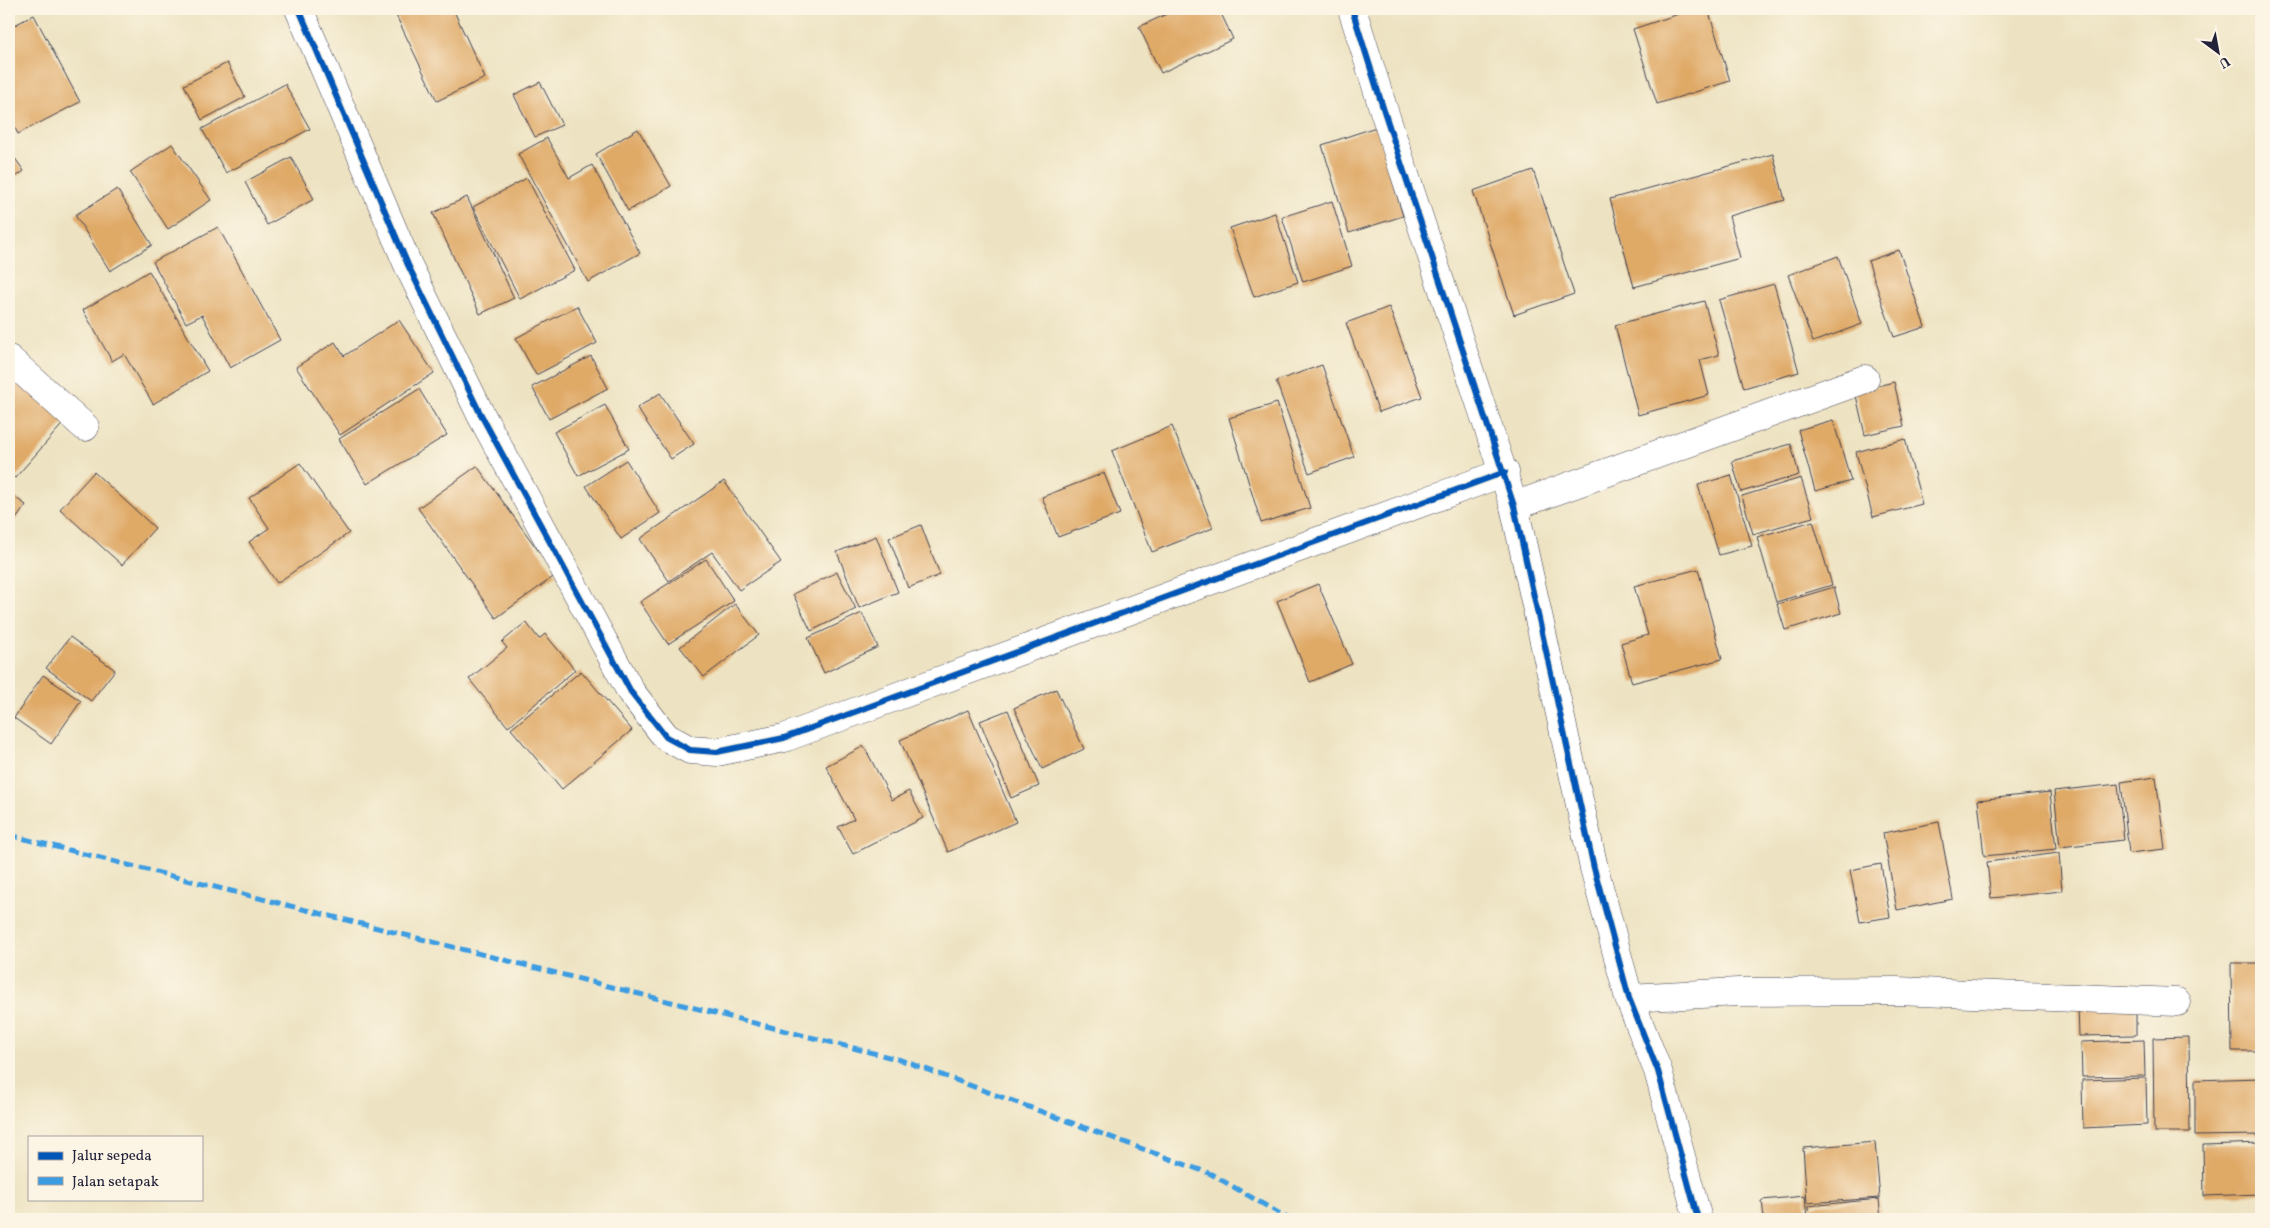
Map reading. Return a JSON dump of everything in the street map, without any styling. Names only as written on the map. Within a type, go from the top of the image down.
[{"type":"street","points":[[299,9],[408,265],[480,413],[631,692],[666,737],[690,750],[716,752],[784,738],[1505,472]]},
{"type":"street","points":[[1352,9],[1384,111],[1505,472],[1594,868],[1629,998],[1658,1071],[1698,1219]]},
{"type":"street","points":[[9,360],[85,427]]},
{"type":"street","points":[[1514,506],[1865,379]]},
{"type":"street","points":[[1629,998],[1738,992],[1896,991],[2177,1002]]},
{"type":"building","points":[[393,9],[453,9],[485,78],[437,101]]},
{"type":"building","points":[[1177,9],[1219,9],[1233,39],[1161,73],[1139,27]]},
{"type":"building","points":[[1694,9],[1708,9],[1730,81],[1657,104],[1633,29]]},
{"type":"building","points":[[34,15],[80,102],[18,134],[9,116],[9,28]]},
{"type":"building","points":[[227,63],[245,97],[202,120],[184,85]]},
{"type":"building","points":[[540,82],[562,125],[535,137],[514,95]]},
{"type":"building","points":[[285,84],[310,129],[226,173],[202,129]]},
{"type":"building","points":[[1376,127],[1403,216],[1349,233],[1322,145]]},
{"type":"building","points":[[638,129],[671,186],[628,211],[596,154]]},
{"type":"building","points":[[547,138],[569,178],[592,165],[640,253],[588,282],[518,154]]},
{"type":"building","points":[[172,144],[211,200],[168,229],[130,172]]},
{"type":"building","points":[[9,150],[24,171],[9,182]]},
{"type":"building","points":[[1773,154],[1785,200],[1729,216],[1740,258],[1634,287],[1610,199]]},
{"type":"building","points":[[291,157],[314,199],[267,225],[245,182]]},
{"type":"building","points":[[1533,170],[1574,294],[1514,315],[1473,191]]},
{"type":"building","points":[[527,178],[575,270],[520,299],[473,207]]},
{"type":"building","points":[[117,189],[152,245],[110,271],[75,215]]},
{"type":"building","points":[[467,197],[514,298],[480,314],[433,213]]},
{"type":"building","points":[[1332,201],[1352,266],[1303,282],[1282,217]]},
{"type":"building","points":[[1275,213],[1298,282],[1254,297],[1230,228]]},
{"type":"building","points":[[218,227],[280,340],[230,368],[202,315],[186,323],[153,262]]},
{"type":"building","points":[[1899,250],[1925,327],[1894,337],[1868,261]]},
{"type":"building","points":[[1838,256],[1862,324],[1813,342],[1788,275]]},
{"type":"building","points":[[149,271],[208,371],[153,404],[124,354],[112,361],[83,310]]},
{"type":"building","points":[[1774,284],[1799,372],[1744,388],[1719,300]]},
{"type":"building","points":[[1704,301],[1719,355],[1700,360],[1709,395],[1638,415],[1615,325]]},
{"type":"building","points":[[577,306],[597,343],[536,375],[516,338]]},
{"type":"building","points":[[1389,307],[1422,397],[1379,412],[1346,323]]},
{"type":"building","points":[[399,320],[434,373],[340,435],[296,367],[335,342],[344,356]]},
{"type":"building","points":[[591,356],[608,388],[549,419],[532,387]]},
{"type":"building","points":[[1322,365],[1354,457],[1309,473],[1276,381]]},
{"type":"building","points":[[9,368],[67,419],[15,478],[9,473]]},
{"type":"building","points":[[1894,382],[1904,426],[1865,435],[1855,391]]},
{"type":"building","points":[[419,389],[447,435],[367,484],[339,439]]},
{"type":"building","points":[[660,393],[694,444],[671,459],[637,408]]},
{"type":"building","points":[[1277,403],[1310,508],[1261,523],[1229,418]]},
{"type":"building","points":[[605,405],[629,449],[578,476],[554,432]]},
{"type":"building","points":[[1833,420],[1851,481],[1815,491],[1798,430]]},
{"type":"building","points":[[1172,426],[1213,528],[1152,552],[1112,451]]},
{"type":"building","points":[[1905,439],[1922,504],[1873,517],[1856,452]]},
{"type":"building","points":[[1791,444],[1799,475],[1741,492],[1732,461]]},
{"type":"building","points":[[626,460],[660,513],[621,539],[586,486]]},
{"type":"building","points":[[300,463],[349,533],[277,583],[249,542],[269,528],[249,498]]},
{"type":"building","points":[[477,466],[556,575],[496,618],[418,508]]},
{"type":"building","points":[[94,472],[155,528],[122,565],[60,509]]},
{"type":"building","points":[[1104,473],[1120,514],[1058,537],[1042,497]]},
{"type":"building","points":[[1731,475],[1752,546],[1719,555],[1698,485]]},
{"type":"building","points":[[1801,478],[1813,517],[1753,534],[1742,496]]},
{"type":"building","points":[[724,481],[781,562],[739,590],[712,552],[669,581],[640,539]]},
{"type":"building","points":[[9,493],[26,505],[9,529]]},
{"type":"building","points":[[1813,521],[1832,585],[1776,602],[1757,537]]},
{"type":"building","points":[[921,525],[940,575],[908,588],[889,538]]},
{"type":"building","points":[[876,536],[898,592],[859,608],[837,552]]},
{"type":"building","points":[[706,559],[734,601],[668,644],[640,602]]},
{"type":"building","points":[[1698,569],[1722,659],[1632,683],[1621,643],[1648,635],[1634,586]]},
{"type":"building","points":[[837,572],[856,609],[811,631],[793,594]]},
{"type":"building","points":[[1318,584],[1352,664],[1310,682],[1277,601]]},
{"type":"building","points":[[1834,587],[1841,613],[1785,630],[1777,604]]},
{"type":"building","points":[[735,604],[759,635],[704,677],[680,647]]},
{"type":"building","points":[[862,613],[878,647],[824,673],[808,638]]},
{"type":"building","points":[[526,622],[539,639],[545,634],[575,670],[508,727],[469,679],[507,648],[502,642]]},
{"type":"building","points":[[70,637],[115,670],[91,701],[46,668]]},
{"type":"building","points":[[581,671],[632,730],[562,789],[511,729]]},
{"type":"building","points":[[43,675],[81,701],[51,744],[14,718]]},
{"type":"building","points":[[1056,689],[1084,749],[1042,769],[1014,708]]},
{"type":"building","points":[[968,710],[1016,822],[948,852],[900,740]]},
{"type":"building","points":[[1008,710],[1039,786],[1011,798],[980,721]]},
{"type":"building","points":[[864,746],[892,800],[909,791],[923,818],[853,854],[838,827],[854,819],[826,766]]},
{"type":"building","points":[[2156,777],[2165,849],[2129,853],[2121,782]]},
{"type":"building","points":[[2118,784],[2124,840],[2060,847],[2054,791]]},
{"type":"building","points":[[2050,792],[2056,849],[1984,856],[1978,800]]},
{"type":"building","points":[[1939,822],[1953,899],[1897,910],[1883,833]]},
{"type":"building","points":[[2059,853],[2062,891],[1991,898],[1987,862]]},
{"type":"building","points":[[1881,864],[1890,917],[1860,922],[1850,870]]},
{"type":"building","points":[[2231,963],[2261,963],[2261,1051],[2232,1051]]},
{"type":"building","points":[[2136,1004],[2136,1035],[2079,1036],[2078,1006]]},
{"type":"building","points":[[2189,1037],[2190,1132],[2154,1132],[2153,1038]]},
{"type":"building","points":[[2144,1040],[2145,1076],[2082,1077],[2081,1042]]},
{"type":"building","points":[[2146,1078],[2147,1125],[2083,1128],[2082,1080]]},
{"type":"building","points":[[2261,1078],[2261,1135],[2195,1136],[2195,1080]]},
{"type":"building","points":[[1875,1142],[1880,1198],[1807,1203],[1803,1148]]},
{"type":"building","points":[[2261,1143],[2261,1194],[2204,1196],[2203,1145]]},
{"type":"building","points":[[1805,1196],[1807,1219],[1764,1219],[1762,1200]]},
{"type":"building","points":[[1879,1199],[1881,1219],[1809,1219],[1808,1206]]},
{"type":"marked path","points":[[9,835],[901,1060],[1211,1174],[1289,1219]]},
{"type":"cycle path","points":[[299,9],[408,265],[480,413],[631,692],[666,737],[690,750],[717,752],[784,738],[1505,472]]},
{"type":"cycle path","points":[[1352,9],[1514,506],[1594,868],[1629,998],[1658,1071],[1698,1219]]}]
